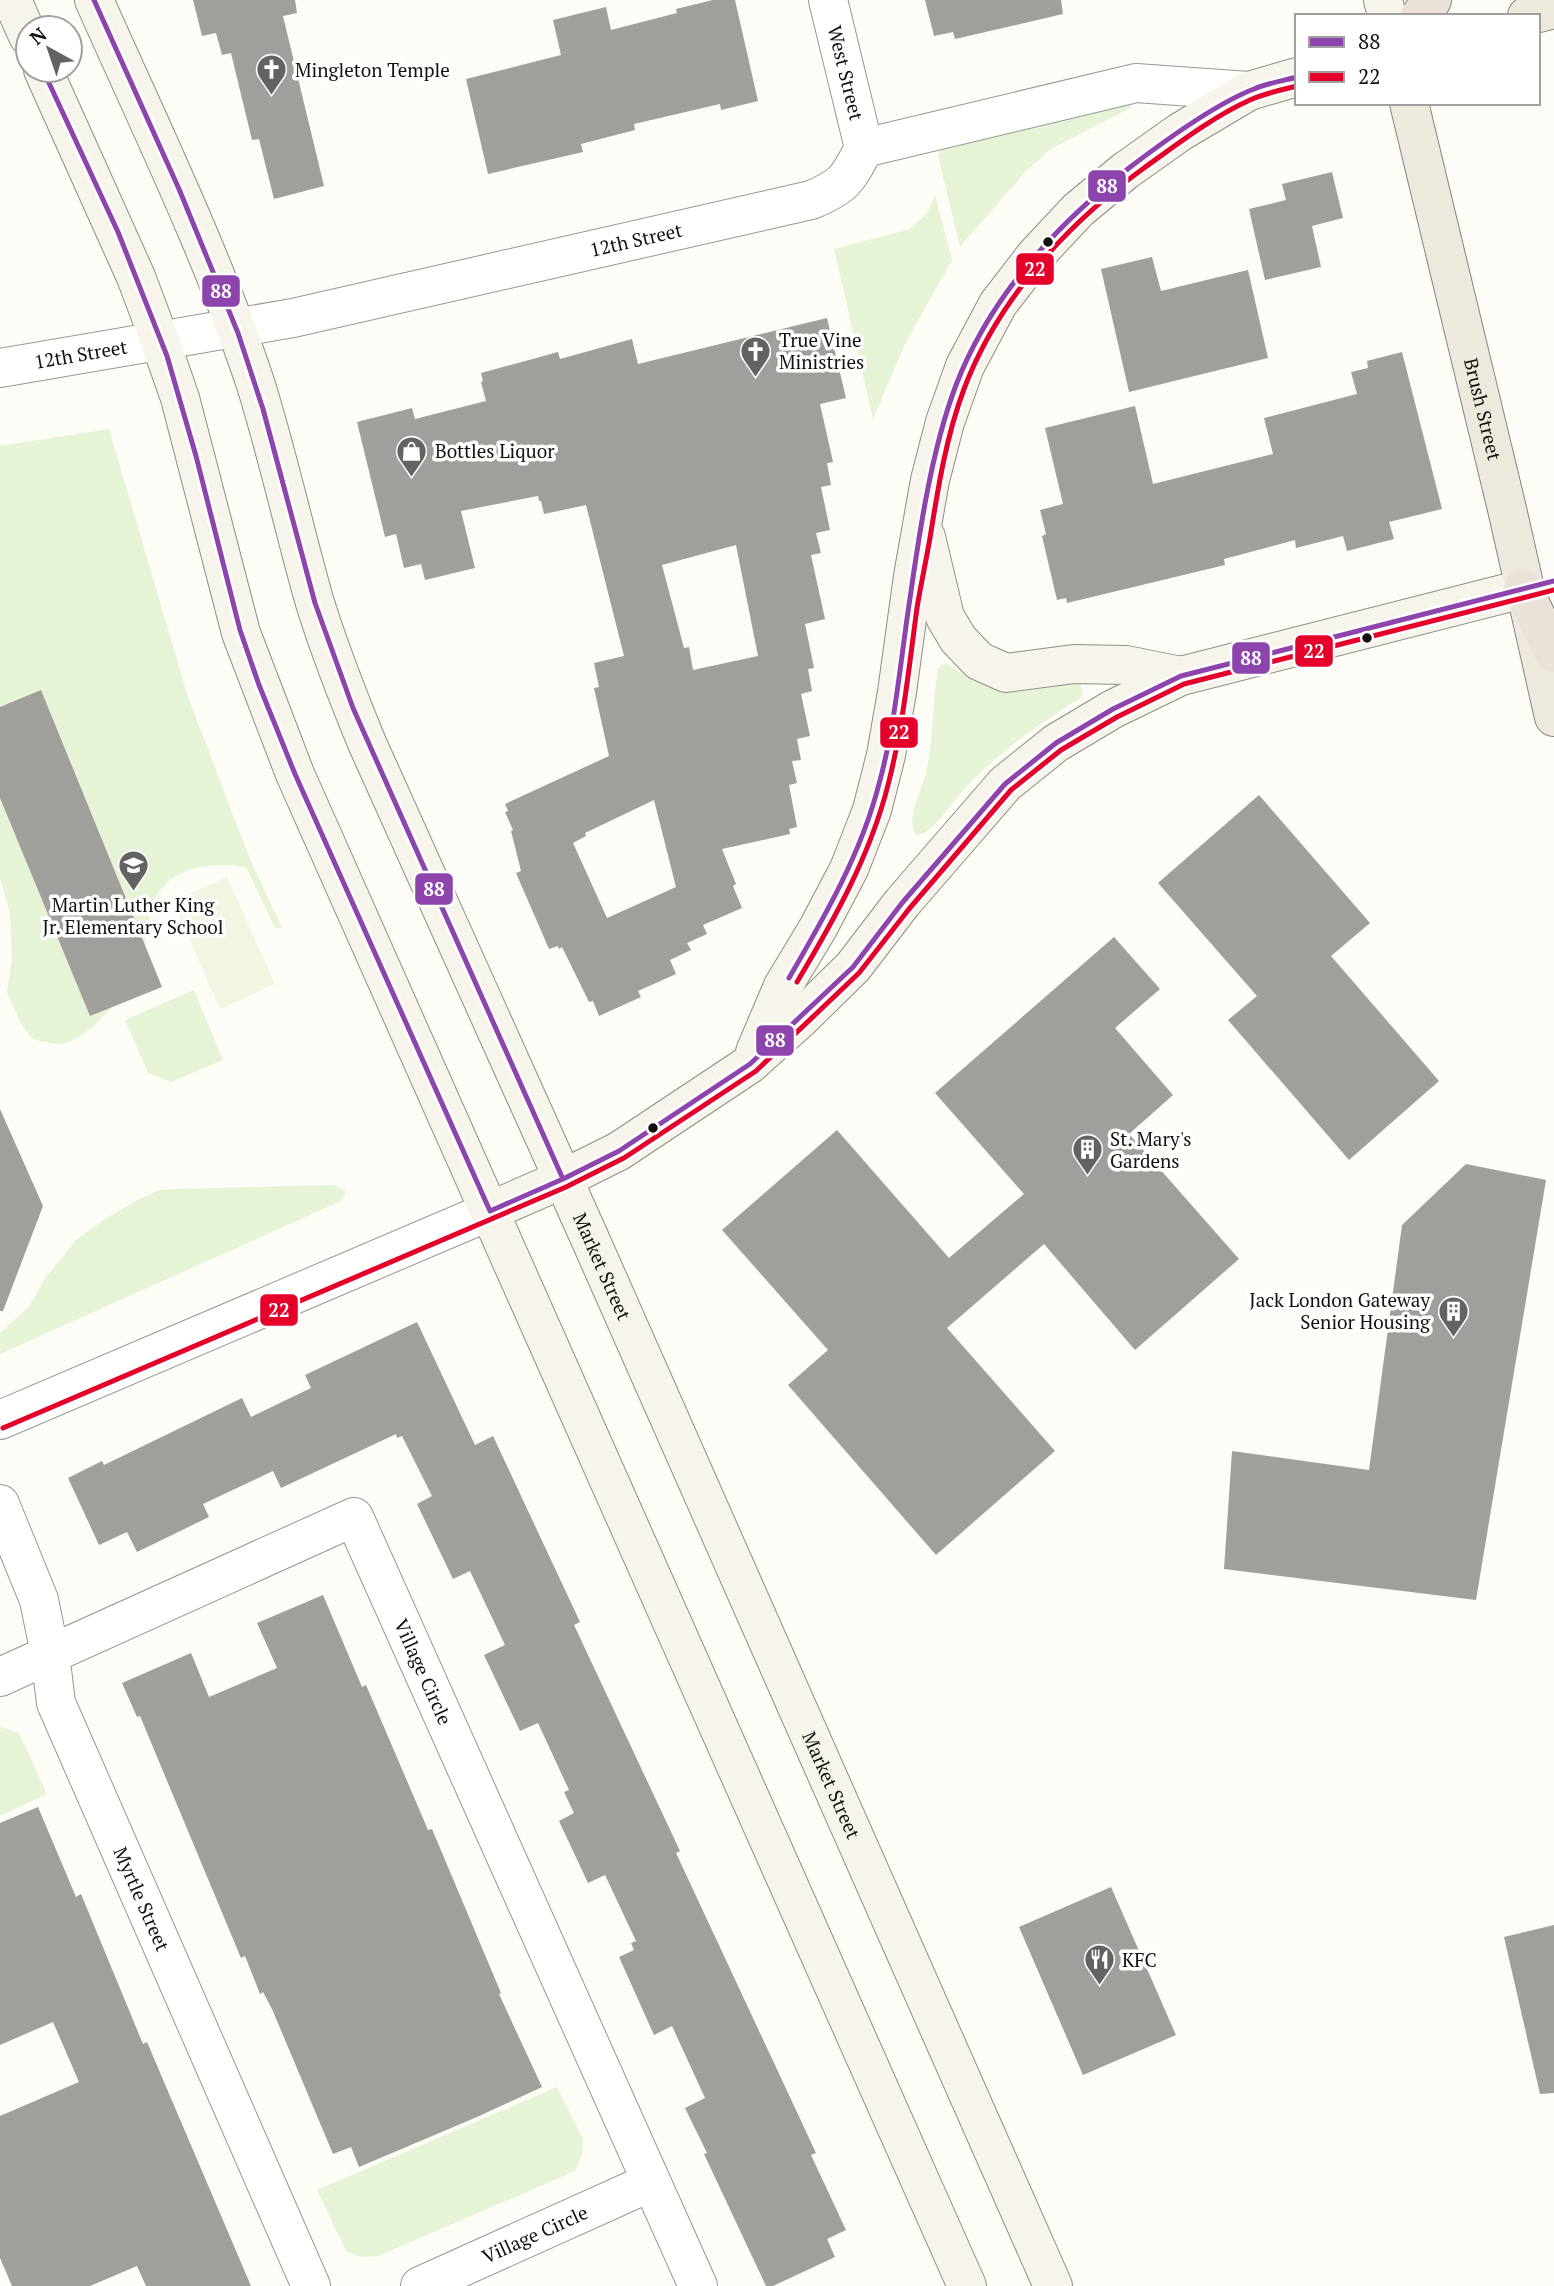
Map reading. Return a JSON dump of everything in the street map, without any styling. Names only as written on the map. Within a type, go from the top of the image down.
[{"type":"highway","points":[[1539,585],[1554,653]]},
{"type":"main road","name":"Market Street","points":[[94,0],[211,264],[235,328],[255,384],[316,603],[338,671],[367,743],[1053,2286]]},
{"type":"main road","points":[[1535,14],[1554,9]]},
{"type":"main road","points":[[750,1064],[783,986],[849,869],[872,810],[895,704],[929,480],[945,422],[965,366],[998,304],[1035,256],[1078,210],[1125,171],[1180,132],[1249,91],[1295,77]]},
{"type":"main road","points":[[49,84],[136,277],[160,341],[180,398],[241,633],[295,774],[967,2286]]},
{"type":"main road","name":"Brush Street","points":[[1409,105],[1507,509],[1539,585],[1554,717]]},
{"type":"main road","points":[[923,525],[945,617],[958,639],[979,661],[1006,673],[1074,664],[1126,665],[1181,676]]},
{"type":"main road","points":[[490,1211],[619,1151],[750,1064],[853,967],[902,903],[1005,784],[1056,743],[1113,709],[1181,676],[1539,585]]},
{"type":"street","name":"West Street","points":[[828,0],[864,148]]},
{"type":"street","points":[[864,148],[1136,83],[1249,91]]},
{"type":"street","name":"12th Street","points":[[0,368],[293,318],[811,200],[831,192],[847,180],[864,148]]},
{"type":"street","points":[[0,1420],[490,1211]]},
{"type":"street","name":"Myrtle Street","points":[[0,1504],[39,1601],[50,1654],[56,1703],[311,2286]]},
{"type":"street","name":"Village Circle","points":[[0,1677],[354,1517],[698,2286]]},
{"type":"street","name":"Village Circle","points":[[420,2286],[651,2182]]},
{"type":"green space","points":[[1129,100],[1132,107],[1051,149],[1027,170],[960,247],[938,156],[942,146]]},
{"type":"green space","points":[[935,195],[952,260],[905,344],[873,419],[834,249],[907,230],[925,215]]},
{"type":"green space","points":[[109,429],[188,697],[250,859],[282,928],[275,928],[246,867],[218,865],[177,875],[157,894],[151,908],[139,963],[113,1005],[90,1029],[77,1038],[54,1044],[33,1039],[22,1026],[7,992],[12,959],[10,913],[0,878],[0,446]]},
{"type":"green space","points":[[948,664],[966,677],[997,689],[1019,691],[1073,683],[1080,685],[1083,692],[1080,698],[1002,753],[973,780],[935,824],[917,835],[913,830],[913,814],[929,760],[938,669],[941,665]]},
{"type":"green space","points":[[227,877],[275,984],[220,1009],[173,901]]},
{"type":"green space","points":[[194,990],[223,1060],[171,1082],[148,1073],[125,1020]]},
{"type":"green space","points":[[333,1185],[346,1191],[341,1201],[0,1354],[0,1333],[29,1307],[45,1278],[77,1239],[136,1201],[159,1190],[171,1189]]},
{"type":"green space","points":[[0,1727],[19,1733],[47,1794],[0,1816]]},
{"type":"green space","points":[[557,2087],[583,2139],[582,2155],[575,2171],[378,2256],[361,2257],[346,2251],[317,2190]]},
{"type":"building","name":"Mingleton Temple","points":[[193,0],[295,0],[297,13],[283,16],[324,186],[274,199],[259,139],[252,140],[231,53],[222,55],[216,33],[202,36]]},
{"type":"building","points":[[713,0],[735,0],[758,101],[721,110],[720,104],[634,124],[635,130],[581,144],[583,152],[488,174],[466,79],[561,55],[553,20],[606,7],[611,30],[677,13],[676,9]]},
{"type":"building","points":[[925,0],[1061,0],[1063,14],[955,39],[953,32],[934,36]]},
{"type":"building","points":[[1332,172],[1343,218],[1312,226],[1321,267],[1265,280],[1249,209],[1286,200],[1282,184]]},
{"type":"building","points":[[1152,257],[1161,291],[1248,270],[1268,358],[1129,392],[1101,269]]},
{"type":"building","points":[[827,318],[846,398],[820,404],[833,462],[827,463],[831,485],[821,487],[830,530],[816,533],[821,553],[811,555],[825,619],[805,624],[814,668],[808,669],[812,691],[801,694],[810,736],[797,739],[801,760],[792,761],[797,783],[789,785],[797,827],[789,829],[790,834],[722,849],[742,908],[703,925],[707,934],[687,943],[691,950],[670,960],[676,974],[638,991],[641,997],[599,1016],[593,1001],[589,1002],[562,947],[549,949],[516,873],[521,871],[511,831],[513,830],[505,812],[508,811],[505,804],[609,756],[594,688],[599,687],[594,663],[624,656],[586,505],[544,514],[538,496],[461,511],[475,568],[425,580],[421,564],[404,568],[396,534],[385,537],[357,422],[412,408],[415,419],[486,401],[481,373],[558,352],[560,359],[632,339],[638,364]],"holes":[[[736,545],[758,656],[693,670],[689,647],[684,648],[662,565]],[[654,800],[676,887],[607,918],[573,843],[586,836],[585,833]]]},
{"type":"building","points":[[1402,352],[1442,509],[1389,522],[1394,539],[1347,551],[1343,536],[1296,548],[1295,540],[1224,559],[1225,565],[1067,603],[1066,598],[1057,600],[1042,536],[1046,534],[1040,510],[1063,504],[1045,428],[1135,406],[1153,484],[1273,454],[1264,418],[1357,394],[1351,372],[1368,368],[1367,361]]},
{"type":"building","points":[[41,690],[162,987],[90,1016],[0,798],[0,707]]},
{"type":"building","points":[[1259,795],[1370,923],[1331,956],[1439,1081],[1349,1160],[1228,1020],[1257,996],[1158,883]]},
{"type":"building","name":"St. Mary's Gardens","points":[[1114,937],[1160,989],[1115,1028],[1173,1095],[1129,1134],[1239,1259],[1135,1350],[1044,1244],[947,1328],[1055,1451],[936,1555],[788,1385],[828,1350],[722,1230],[837,1130],[949,1258],[1024,1194],[935,1093]]},
{"type":"building","points":[[0,1109],[43,1206],[3,1311],[0,1311]]},
{"type":"building","name":"Jack London Gateway Senior Housing","points":[[1466,1164],[1546,1180],[1476,1600],[1224,1569],[1232,1451],[1369,1470],[1402,1225]]},
{"type":"building","points":[[417,1322],[475,1445],[493,1436],[580,1622],[574,1625],[680,1851],[676,1853],[816,2153],[811,2155],[846,2230],[827,2239],[835,2257],[773,2286],[766,2286],[685,2108],[705,2098],[672,2026],[654,2035],[619,1957],[634,1950],[631,1943],[636,1941],[605,1875],[588,1883],[559,1821],[574,1813],[564,1792],[569,1790],[538,1723],[520,1731],[484,1655],[505,1645],[470,1571],[453,1579],[417,1504],[432,1496],[402,1436],[397,1438],[396,1434],[281,1488],[273,1471],[203,1504],[209,1517],[137,1552],[127,1532],[99,1545],[68,1478],[102,1461],[104,1465],[242,1398],[251,1417],[311,1388],[305,1375]]},
{"type":"building","points":[[323,1595],[362,1687],[366,1685],[428,1830],[432,1829],[501,1993],[499,1994],[542,2087],[359,2167],[351,2147],[333,2154],[272,2009],[263,1992],[260,1994],[245,1956],[241,1958],[140,1716],[137,1717],[122,1683],[191,1653],[209,1697],[277,1668],[257,1623]]},
{"type":"building","points":[[38,1807],[76,1897],[81,1894],[143,2044],[147,2042],[251,2286],[146,2286],[137,2266],[90,2286],[12,2286],[0,2258],[0,2116],[79,2082],[53,2022],[0,2045],[0,1823]]},
{"type":"building","points":[[1111,1887],[1176,2035],[1083,2075],[1019,1927]]},
{"type":"building","points":[[1554,1925],[1554,2093],[1540,2094],[1504,1937]]},
{"type":"transit line","name":"88","points":[[94,0],[179,189],[238,333],[263,409],[315,603],[353,708],[563,1179]]},
{"type":"transit line","name":"88","points":[[789,978],[841,884],[871,810],[885,762],[893,718],[917,550],[933,465],[956,385],[987,322],[1006,293],[1051,239],[1129,168],[1223,104],[1259,87],[1295,78]]},
{"type":"transit line","name":"88","points":[[49,84],[118,232],[167,356],[196,456],[240,630],[259,685],[295,774],[490,1211],[619,1151],[750,1064],[853,967],[902,903],[1005,784],[1056,743],[1113,709],[1181,676],[1554,581]]},
{"type":"transit line","name":"22","points":[[797,982],[850,887],[871,837],[888,785],[898,741],[917,608],[947,444],[964,389],[978,356],[996,324],[1038,266],[1062,239],[1116,190],[1223,114],[1256,98],[1295,86]]},
{"type":"transit line","name":"22","points":[[3,1428],[566,1187],[624,1158],[756,1071],[859,973],[909,909],[1011,790],[1061,750],[1117,717],[1184,684],[1554,590]]},
{"type":"place","name":"Mingleton Temple","points":[[272,97]]},
{"type":"place","name":"True Vine Ministries","points":[[756,378]]},
{"type":"place","name":"Bottles Liquor","points":[[412,478]]},
{"type":"place","name":"Martin Luther King Jr. Elementary School","points":[[133,893]]},
{"type":"place","name":"St. Mary's Gardens","points":[[1087,1177]]},
{"type":"place","name":"Jack London Gateway Senior Housing","points":[[1453,1338]]},
{"type":"place","name":"KFC","points":[[1099,1987]]}]
